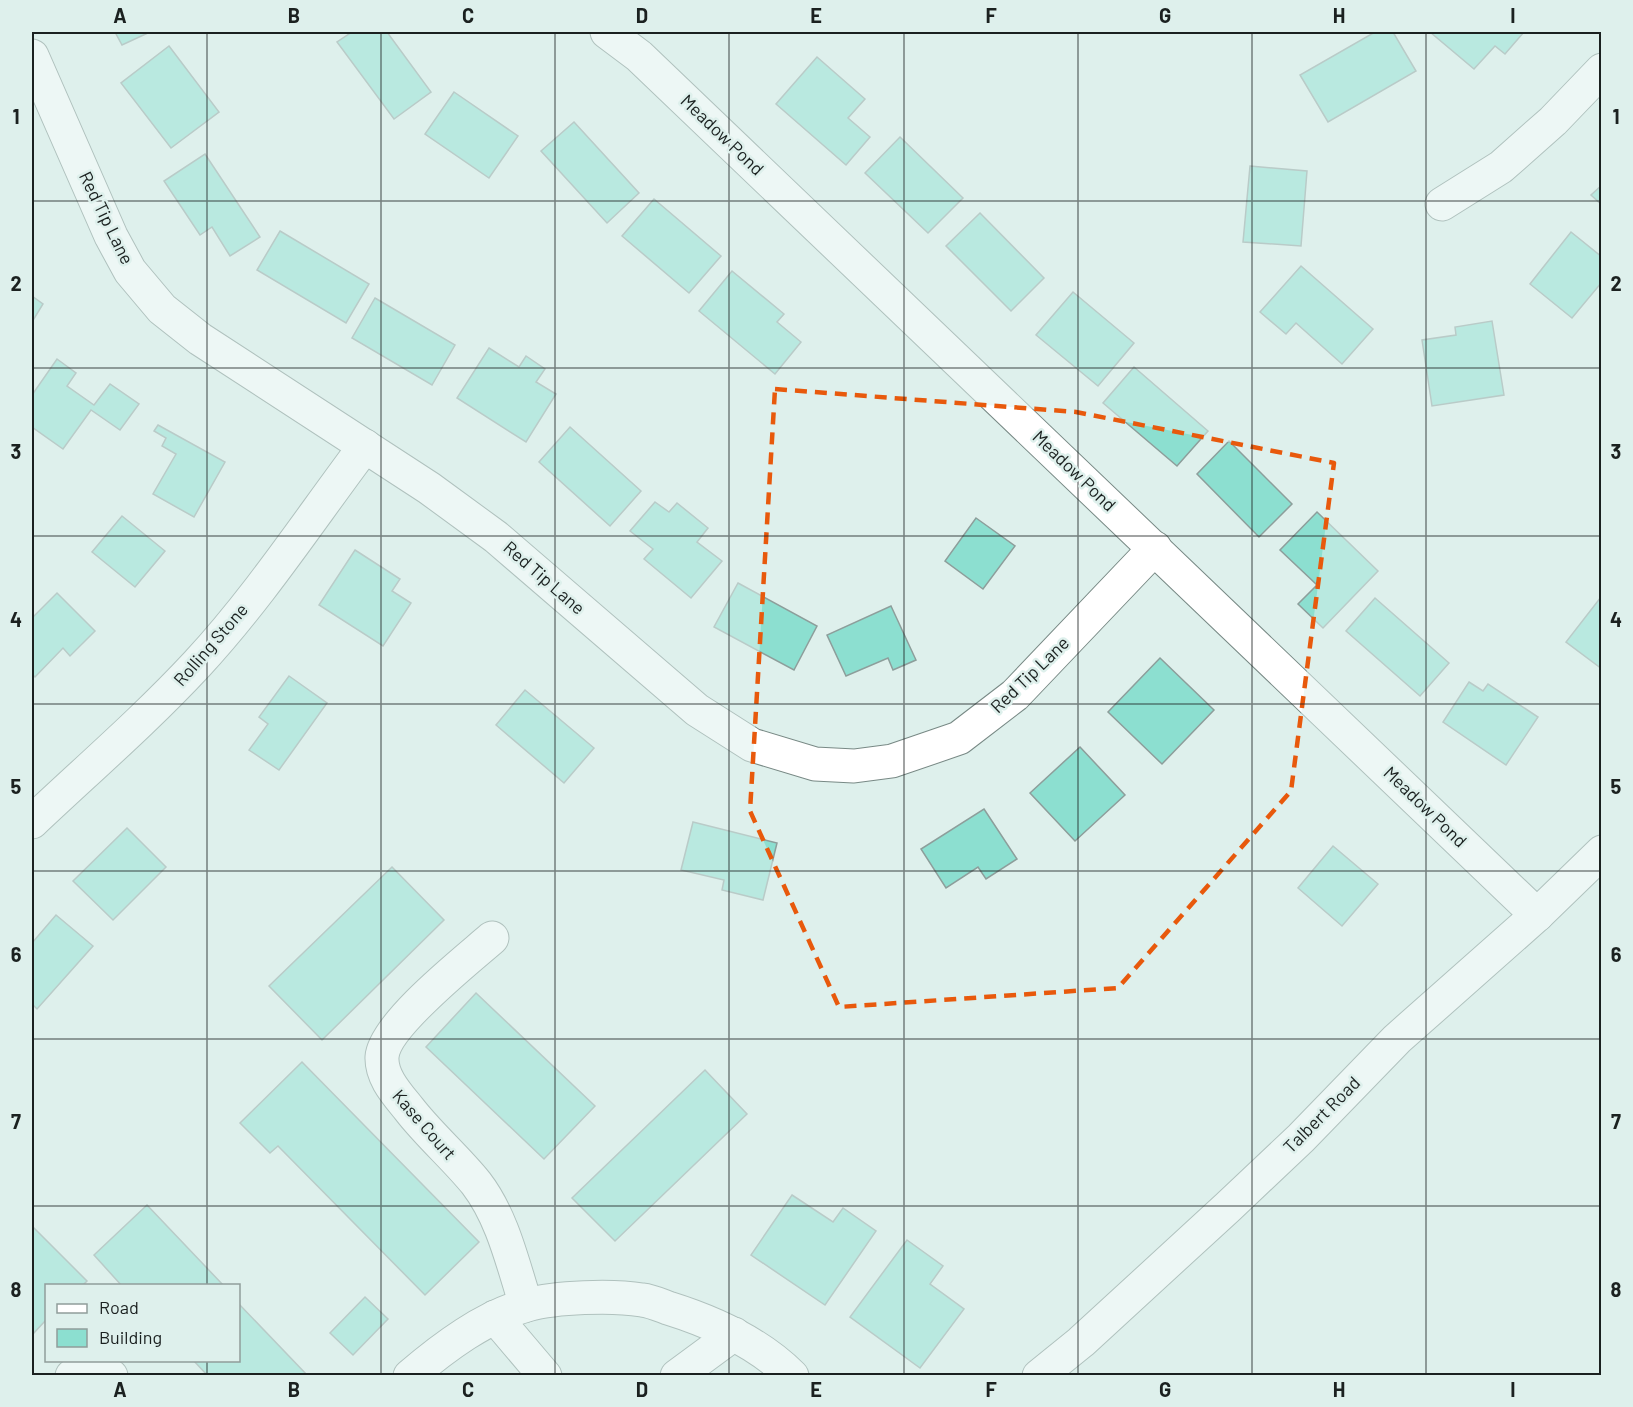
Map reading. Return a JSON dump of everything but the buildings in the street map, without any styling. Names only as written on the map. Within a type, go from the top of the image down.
[{"type":"street","name":"Meadow Pond","points":[[607,32],[639,56],[1537,915]]},
{"type":"street","name":"Red Tip Lane","points":[[32,56],[111,236],[130,271],[162,309],[200,339],[429,488],[496,537],[697,710],[752,745],[815,764],[854,766],[892,762],[958,738],[1015,695],[1155,548]]},
{"type":"street","points":[[1442,204],[1501,167],[1553,121],[1602,70]]},
{"type":"street","name":"Rolling Stone","points":[[32,822],[166,696],[198,662],[245,608],[364,446]]},
{"type":"street","name":"Talbert Road","points":[[1039,1376],[1081,1342],[1228,1207],[1301,1138],[1397,1039],[1537,915],[1602,852]]},
{"type":"street","name":"Kase Court","points":[[492,938],[401,1020],[388,1039],[382,1057],[388,1083],[411,1113],[477,1185],[494,1214],[504,1237],[526,1305]]},
{"type":"street","points":[[410,1376],[430,1358],[495,1317],[526,1305],[546,1301],[590,1298],[642,1300],[692,1315],[734,1334],[775,1359],[792,1376]]},
{"type":"street","points":[[495,1317],[545,1376]]},
{"type":"street","points":[[677,1376],[734,1334]]},
{"type":"street","points":[[72,1376],[86,1374],[111,1376]]},
{"type":"highlighted area","points":[[775,389],[1076,412],[1334,463],[1291,791],[1118,988],[839,1007],[750,811]]}]
